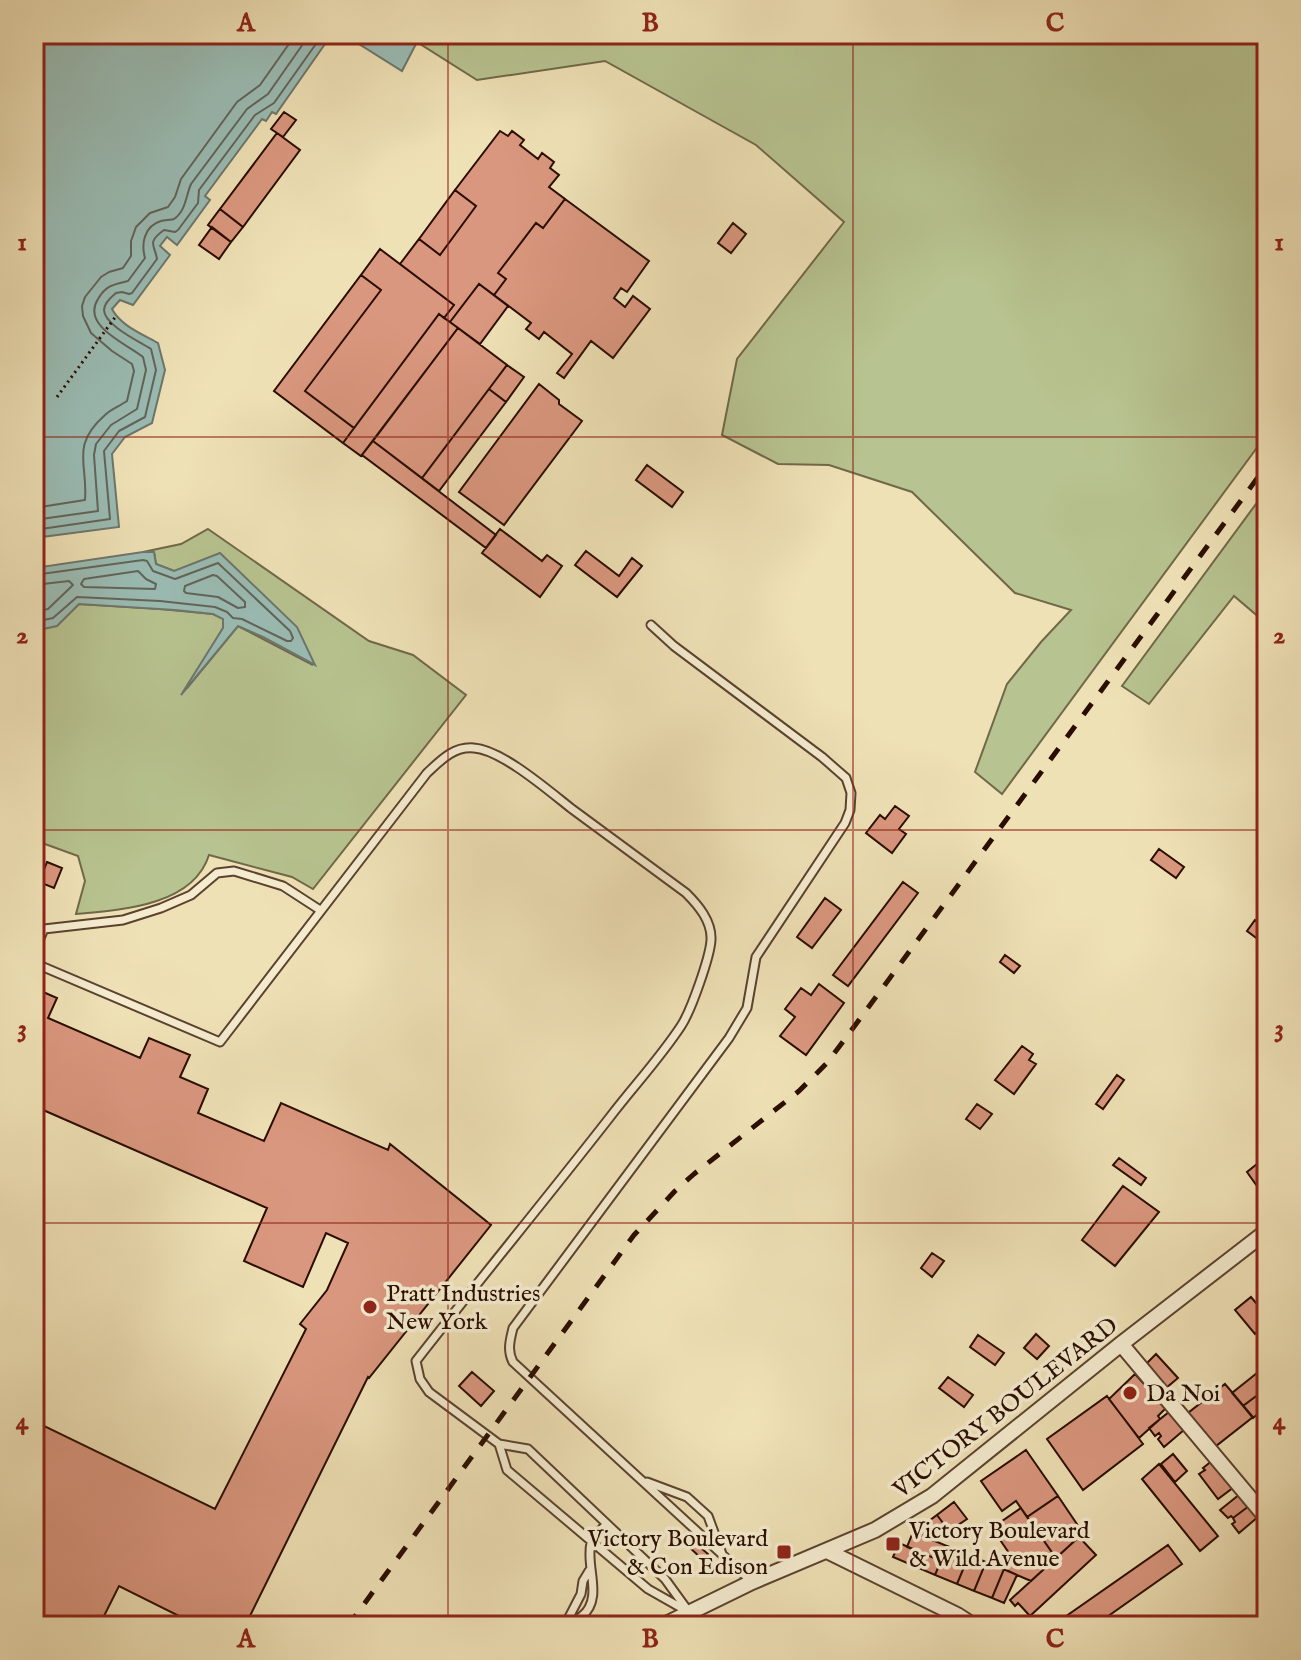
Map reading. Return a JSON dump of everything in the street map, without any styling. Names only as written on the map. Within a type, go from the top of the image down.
[{"type":"street","name":"VICTORY BOULEVARD","points":[[662,1626],[752,1582],[889,1523],[932,1496],[1267,1231]]},
{"type":"street","points":[[1121,1344],[1265,1516]]},
{"type":"street","points":[[827,1551],[974,1626]]},
{"type":"lane","points":[[651,625],[846,778],[851,793],[850,810],[845,823],[756,957],[747,1008],[729,1038],[513,1328],[509,1355],[752,1582]]},
{"type":"lane","points":[[34,963],[220,1042],[427,773],[456,750],[477,748],[496,754],[686,893],[705,917],[711,944],[682,1024],[641,1080],[416,1361],[420,1379],[429,1392],[499,1444],[528,1449],[665,1579],[689,1612]]},
{"type":"lane","points":[[34,926],[44,929],[123,920],[191,895],[217,873],[234,871],[283,886],[320,910]]},
{"type":"lane","points":[[34,952],[44,929]]},
{"type":"lane","points":[[499,1444],[507,1470],[648,1589],[689,1612]]},
{"type":"lane","points":[[641,1480],[687,1497],[708,1516],[723,1555]]},
{"type":"lane","points":[[563,1624],[582,1617],[588,1607],[593,1582],[589,1571],[591,1541],[607,1524]]},
{"type":"lane","points":[[563,1624],[581,1594],[589,1571]]},
{"type":"path","points":[[57,397],[116,316]]},
{"type":"green space","points":[[414,34],[1267,34],[1267,434],[1002,794],[975,772],[1007,684],[1071,610],[1015,593],[912,492],[829,465],[778,464],[722,435],[737,359],[844,222],[756,145],[605,61],[477,80],[417,42]]},
{"type":"green space","points":[[1267,489],[1267,624],[1234,596],[1149,704],[1122,686]]},
{"type":"green space","points":[[208,529],[369,641],[413,655],[466,695],[313,889],[292,877],[209,855],[201,872],[172,895],[134,907],[76,914],[85,881],[78,856],[34,840],[34,631],[57,625],[79,604],[213,614],[224,619],[223,628],[187,688],[238,626],[313,665],[174,571],[156,564],[154,552],[143,552],[181,544]]},
{"type":"water","points":[[34,34],[332,34],[276,114],[272,112],[266,121],[262,119],[205,196],[210,200],[177,245],[167,237],[160,246],[170,255],[133,305],[120,300],[112,309],[126,325],[158,343],[165,370],[152,423],[125,437],[112,454],[119,527],[34,538]]},
{"type":"water","points":[[343,34],[414,34],[417,42],[402,71]]},
{"type":"water","points":[[154,552],[156,564],[174,571],[220,553],[297,627],[315,665],[238,626],[181,695],[223,628],[223,619],[213,614],[79,604],[57,626],[34,631],[34,568]]},
{"type":"building","points":[[284,112],[296,120],[283,137],[271,129]]},
{"type":"building","points":[[500,131],[508,136],[512,131],[524,140],[520,145],[538,159],[542,153],[554,162],[550,168],[559,175],[549,187],[565,199],[543,228],[536,223],[498,273],[506,279],[494,295],[479,284],[450,322],[444,318],[454,305],[400,264],[419,239],[440,255],[476,206],[455,190]]},
{"type":"building","points":[[277,133],[300,150],[243,227],[220,209]]},
{"type":"building","points":[[455,190],[476,206],[440,255],[419,239]]},
{"type":"building","points":[[565,199],[649,261],[627,292],[621,288],[614,298],[625,307],[633,296],[650,309],[613,358],[591,341],[564,378],[557,373],[572,354],[544,332],[539,339],[526,329],[531,323],[494,295],[506,279],[498,273],[536,223],[543,228]]},
{"type":"building","points":[[220,209],[243,227],[231,242],[208,225]]},
{"type":"building","points":[[733,223],[746,234],[731,253],[718,243]]},
{"type":"building","points":[[212,227],[231,242],[219,259],[199,245]]},
{"type":"building","points":[[380,249],[454,305],[444,318],[439,314],[354,428],[305,391],[381,290],[361,275]]},
{"type":"building","points":[[361,275],[381,290],[305,391],[354,428],[343,443],[274,391]]},
{"type":"building","points":[[479,284],[508,306],[480,344],[450,322]]},
{"type":"building","points":[[439,314],[458,328],[361,456],[343,443]]},
{"type":"building","points":[[458,328],[507,365],[422,478],[373,441]]},
{"type":"building","points":[[507,365],[524,377],[506,402],[489,389]]},
{"type":"building","points":[[539,384],[582,421],[504,525],[459,492]]},
{"type":"building","points":[[489,389],[506,402],[439,491],[422,478]]},
{"type":"building","points":[[373,441],[496,535],[486,548],[362,455]]},
{"type":"building","points":[[647,465],[683,492],[672,507],[636,480]]},
{"type":"building","points":[[500,529],[542,561],[547,555],[562,566],[540,597],[482,553]]},
{"type":"building","points":[[586,551],[619,576],[632,558],[642,566],[617,597],[575,565]]},
{"type":"building","points":[[895,806],[909,816],[899,829],[906,834],[892,853],[866,833],[880,815],[885,819]]},
{"type":"building","points":[[1159,849],[1184,867],[1176,878],[1151,860]]},
{"type":"building","points":[[47,862],[62,868],[54,888],[39,882]]},
{"type":"building","points":[[903,882],[918,893],[848,986],[833,975]]},
{"type":"building","points":[[825,898],[841,910],[812,948],[797,937]]},
{"type":"building","points":[[1255,920],[1267,929],[1267,946],[1247,931]]},
{"type":"building","points":[[1005,955],[1020,966],[1014,973],[1000,962]]},
{"type":"building","points":[[819,984],[844,1003],[806,1055],[780,1036],[795,1017],[785,1009],[801,988],[811,995]]},
{"type":"building","name":"Pratt Industries New York","points":[[34,988],[57,998],[48,1018],[140,1058],[149,1038],[190,1055],[180,1077],[208,1089],[198,1113],[264,1141],[281,1103],[388,1150],[390,1144],[491,1225],[368,1377],[245,1626],[199,1626],[119,1586],[99,1626],[34,1625],[34,1421],[215,1509],[306,1329],[300,1324],[327,1290],[348,1243],[326,1233],[303,1287],[244,1261],[267,1208],[34,1106]]},
{"type":"building","points":[[1022,1046],[1033,1054],[1029,1060],[1036,1064],[1014,1094],[995,1080]]},
{"type":"building","points":[[1117,1075],[1124,1080],[1103,1109],[1096,1104]]},
{"type":"building","points":[[977,1104],[992,1114],[980,1129],[966,1119]]},
{"type":"building","points":[[1267,1156],[1267,1189],[1262,1193],[1247,1172]]},
{"type":"building","points":[[1119,1158],[1146,1178],[1141,1185],[1113,1165]]},
{"type":"building","points":[[1123,1186],[1159,1212],[1115,1266],[1082,1240]]},
{"type":"building","points":[[932,1253],[944,1261],[932,1277],[921,1268]]},
{"type":"building","points":[[1251,1297],[1267,1316],[1265,1342],[1235,1310]]},
{"type":"building","points":[[1036,1334],[1049,1346],[1037,1359],[1024,1348]]},
{"type":"building","points":[[978,1335],[1004,1353],[995,1365],[970,1347]]},
{"type":"building","points":[[1156,1354],[1178,1378],[1166,1388],[1145,1365]]},
{"type":"building","points":[[1267,1365],[1267,1388],[1243,1406],[1232,1393]]},
{"type":"building","points":[[472,1372],[494,1391],[481,1406],[459,1386]]},
{"type":"building","points":[[1135,1374],[1166,1408],[1158,1416],[1160,1419],[1139,1438],[1109,1399]]},
{"type":"building","points":[[948,1377],[973,1395],[964,1407],[939,1388]]},
{"type":"building","points":[[1225,1384],[1253,1417],[1216,1446],[1188,1413]]},
{"type":"building","points":[[1267,1388],[1267,1406],[1253,1418],[1243,1406]]},
{"type":"building","points":[[1107,1396],[1143,1444],[1083,1490],[1047,1439]]},
{"type":"building","points":[[1169,1412],[1184,1430],[1164,1447],[1158,1439],[1161,1436],[1159,1433],[1155,1436],[1149,1428]]},
{"type":"building","points":[[1026,1450],[1058,1496],[1027,1517],[1016,1501],[1002,1511],[981,1481]]},
{"type":"building","points":[[1173,1454],[1187,1471],[1175,1482],[1161,1464]]},
{"type":"building","points":[[1213,1460],[1234,1487],[1218,1499],[1199,1474]]},
{"type":"building","points":[[1159,1464],[1218,1536],[1200,1551],[1142,1479]]},
{"type":"building","points":[[1240,1494],[1253,1503],[1233,1518],[1228,1518],[1220,1510]]},
{"type":"building","points":[[1058,1496],[1083,1533],[1056,1558],[1027,1517]]},
{"type":"building","points":[[954,1502],[967,1519],[949,1531],[937,1515]]},
{"type":"building","points":[[1253,1503],[1258,1517],[1239,1533],[1232,1524],[1235,1522],[1233,1518]]},
{"type":"building","points":[[1021,1508],[1056,1558],[1031,1581],[996,1566],[1011,1556],[992,1528]]},
{"type":"building","points":[[937,1515],[949,1531],[934,1540],[914,1532]]},
{"type":"building","points":[[913,1532],[947,1546],[941,1561],[907,1547]]},
{"type":"building","points":[[692,1536],[708,1554],[703,1560],[687,1545]]},
{"type":"building","points":[[1079,1537],[1096,1555],[1030,1616],[1018,1603],[1015,1606],[1010,1600]]},
{"type":"building","points":[[899,1543],[941,1561],[935,1575],[893,1557]]},
{"type":"building","points":[[1168,1545],[1182,1564],[1094,1626],[1052,1626]]},
{"type":"building","points":[[947,1546],[969,1555],[957,1584],[935,1575]]},
{"type":"building","points":[[969,1555],[986,1562],[974,1591],[957,1584]]},
{"type":"building","points":[[986,1562],[1004,1569],[992,1598],[974,1591]]},
{"type":"building","points":[[1004,1569],[1017,1575],[1004,1603],[992,1598]]},
{"type":"railway","points":[[348,1626],[634,1235],[694,1174],[799,1091],[826,1064],[1267,465]]},
{"type":"place","name":"Pratt Industries New York","points":[[370,1307]]},
{"type":"place","name":"Da Noi","points":[[1130,1393]]},
{"type":"place","name":"Victory Boulevard & Wild Avenue","points":[[893,1544]]},
{"type":"place","name":"Victory Boulevard & Con Edison","points":[[784,1552]]}]
